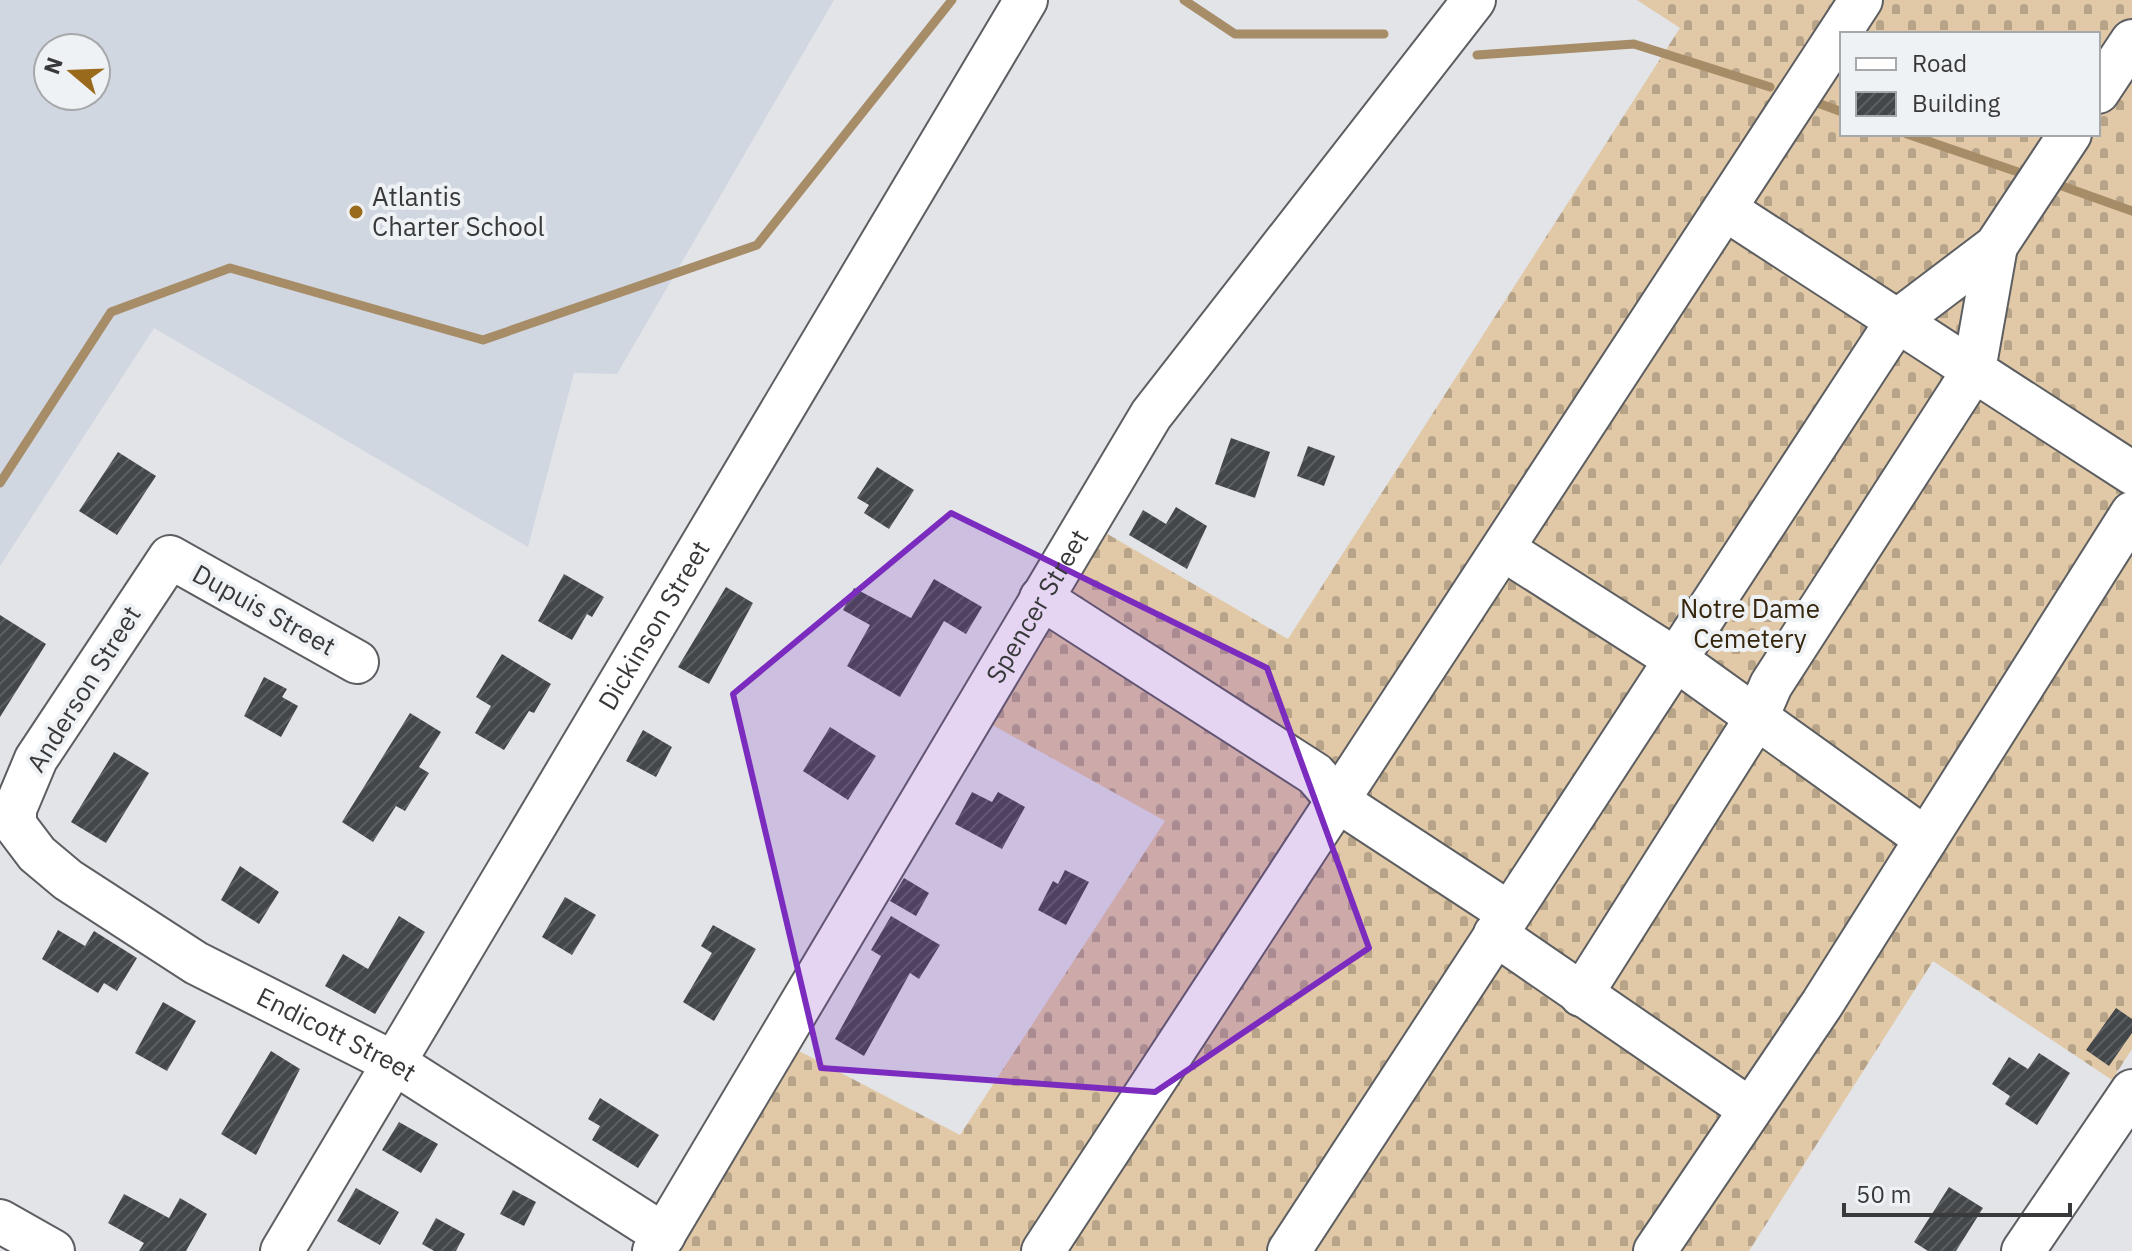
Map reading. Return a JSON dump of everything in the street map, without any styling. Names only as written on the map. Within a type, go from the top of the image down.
[{"type":"street","name":"Dickinson Street","points":[[282,1251],[1026,0]]},
{"type":"street","name":"Spencer Street","points":[[659,1243],[1151,415],[1474,0]]},
{"type":"street","points":[[1840,32],[1861,0]]},
{"type":"street","points":[[1043,1251],[1840,32]]},
{"type":"street","points":[[2100,89],[2132,41]]},
{"type":"street","points":[[1289,1251],[1897,321],[1996,246],[2069,136]]},
{"type":"street","points":[[1725,209],[2132,473]]},
{"type":"street","points":[[1581,995],[1757,717],[1771,685],[1974,370],[1996,246]]},
{"type":"street","points":[[1655,1251],[1748,1108],[1822,1004],[2132,513]]},
{"type":"street","points":[[1503,549],[1675,659],[1926,839]]},
{"type":"street","name":"Dupuis Street","points":[[170,557],[357,662]]},
{"type":"street","name":"Anderson Street","points":[[17,829],[15,809],[36,759],[170,557]]},
{"type":"street","points":[[1041,598],[1315,774],[1338,801],[1502,924],[1581,995],[1748,1108]]},
{"type":"street","name":"Endicott Street","points":[[17,829],[37,854],[68,880],[196,963],[396,1064],[659,1243]]},
{"type":"street","points":[[2023,1251],[2132,1091]]},
{"type":"street","points":[[0,1221],[53,1251]]},
{"type":"highlighted area","points":[[951,513],[1267,668],[1369,948],[1155,1092],[821,1068],[733,694]]},
{"type":"shaded area","name":"Atlantis Charter School","points":[[0,0],[834,0],[617,374],[574,373],[528,547],[154,328],[0,566]]},
{"type":"green space","name":"Notre Dame Cemetery","points":[[1637,0],[2132,0],[2132,1049],[2112,1080],[1933,961],[1749,1251],[679,1251],[797,1050],[960,1135],[1165,821],[989,723],[1104,532],[1288,639],[1680,28]]},
{"type":"building","points":[[1231,438],[1270,452],[1255,498],[1215,484]]},
{"type":"building","points":[[1308,446],[1335,456],[1324,486],[1297,476]]},
{"type":"building","points":[[118,452],[156,476],[117,535],[79,511]]},
{"type":"building","points":[[877,467],[914,490],[889,529],[864,513],[869,505],[857,498]]},
{"type":"building","points":[[1176,507],[1207,526],[1187,569],[1129,535],[1143,510],[1166,524]]},
{"type":"building","points":[[564,574],[604,597],[592,617],[587,614],[572,640],[538,621]]},
{"type":"building","points":[[934,579],[982,607],[966,634],[944,621],[900,697],[847,666],[870,625],[843,610],[854,588],[911,618]]},
{"type":"building","points":[[726,587],[753,603],[709,684],[678,667]]},
{"type":"building","points":[[0,615],[46,644],[0,717]]},
{"type":"building","points":[[502,654],[551,684],[534,713],[529,711],[504,750],[475,733],[491,706],[476,697]]},
{"type":"building","points":[[264,677],[287,689],[282,697],[298,706],[281,737],[244,716]]},
{"type":"building","points":[[410,713],[441,732],[419,767],[429,773],[405,811],[396,806],[373,842],[342,822]]},
{"type":"building","points":[[830,727],[876,756],[848,800],[803,771]]},
{"type":"building","points":[[643,730],[672,747],[656,777],[626,761]]},
{"type":"building","points":[[114,752],[149,773],[106,843],[71,822]]},
{"type":"building","points":[[972,792],[992,802],[998,792],[1025,807],[1002,849],[955,824]]},
{"type":"building","points":[[240,866],[279,892],[259,924],[221,900]]},
{"type":"building","points":[[1065,870],[1089,882],[1066,925],[1038,910],[1053,881],[1058,884]]},
{"type":"building","points":[[904,878],[929,893],[916,916],[890,901]]},
{"type":"building","points":[[565,897],[596,915],[572,955],[542,937]]},
{"type":"building","points":[[399,916],[425,932],[375,1014],[325,986],[343,954],[368,969]]},
{"type":"building","points":[[891,916],[940,945],[919,979],[910,973],[864,1056],[835,1039],[881,956],[871,950]]},
{"type":"building","points":[[713,925],[756,949],[714,1021],[683,1002],[712,953],[701,946]]},
{"type":"building","points":[[58,930],[85,946],[94,931],[137,958],[117,991],[104,983],[98,993],[42,959]]},
{"type":"building","points":[[163,1002],[196,1021],[167,1071],[135,1053]]},
{"type":"building","points":[[2116,1008],[2132,1019],[2132,1033],[2109,1066],[2086,1050]]},
{"type":"building","points":[[271,1051],[300,1069],[256,1155],[221,1134]]},
{"type":"building","points":[[2039,1053],[2070,1073],[2037,1125],[2005,1104],[2010,1096],[1992,1084],[2009,1057],[2028,1069]]},
{"type":"building","points":[[600,1098],[659,1135],[638,1168],[592,1140],[600,1126],[588,1119]]},
{"type":"building","points":[[399,1122],[438,1144],[421,1173],[382,1150]]},
{"type":"building","points":[[1949,1187],[1983,1208],[1956,1251],[1928,1251],[1914,1242]]},
{"type":"building","points":[[356,1188],[399,1212],[380,1245],[337,1221]]},
{"type":"building","points":[[513,1190],[536,1202],[524,1226],[500,1214]]},
{"type":"building","points":[[124,1194],[169,1218],[180,1198],[207,1214],[186,1251],[139,1251],[144,1243],[108,1223]]},
{"type":"building","points":[[436,1218],[465,1234],[456,1251],[434,1251],[422,1244]]},
{"type":"waterway","points":[[0,483],[111,312],[230,268],[483,340],[757,245],[952,0]]},
{"type":"waterway","points":[[1184,0],[1235,34],[1384,34]]},
{"type":"waterway","points":[[1477,55],[1634,44],[1770,87]]},
{"type":"waterway","points":[[1815,102],[1840,111]]},
{"type":"waterway","points":[[1913,136],[2018,172]]},
{"type":"waterway","points":[[2062,186],[2132,211]]},
{"type":"place","name":"Atlantis Charter School","points":[[356,212]]}]
